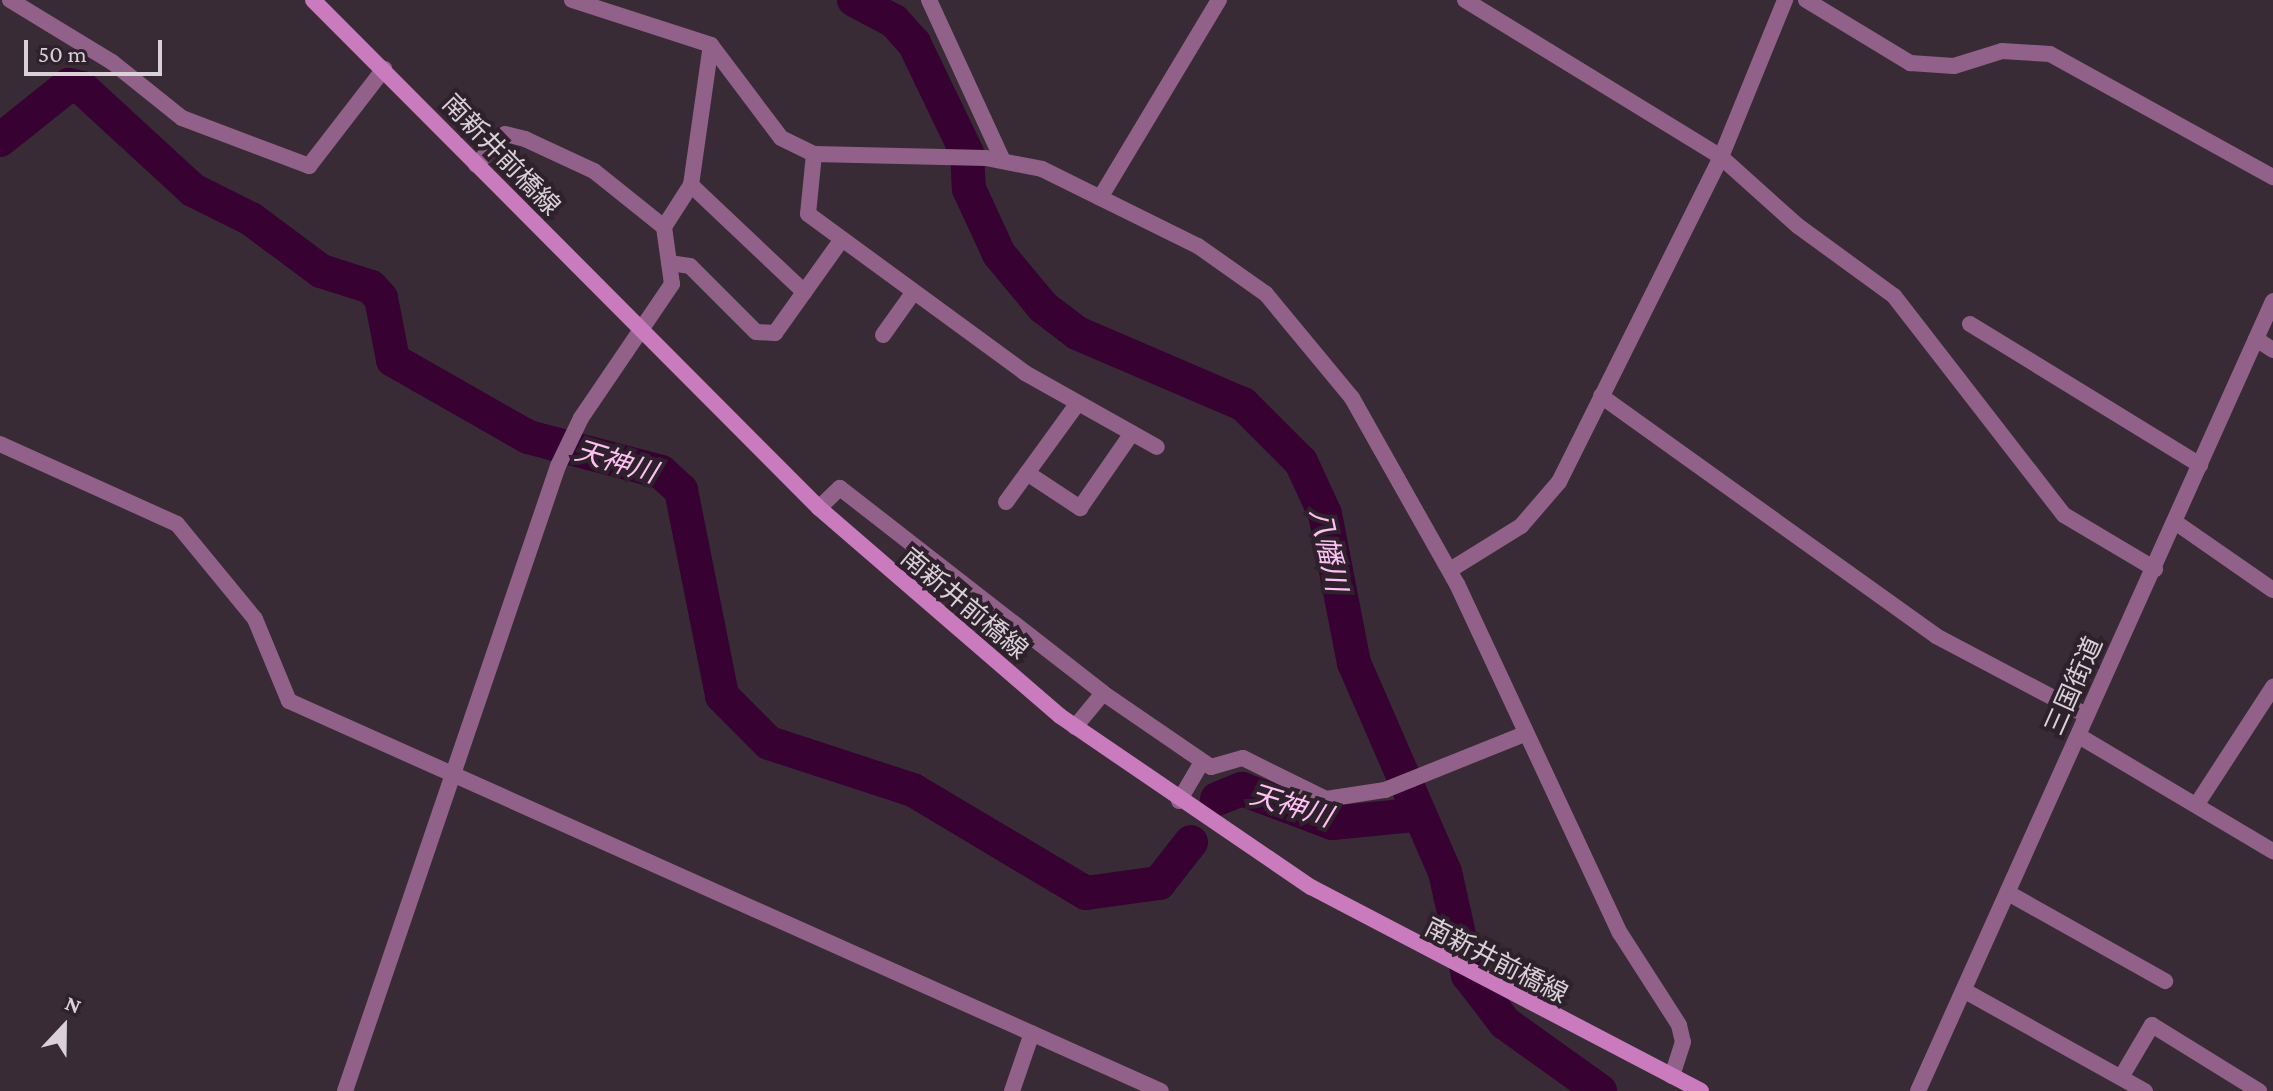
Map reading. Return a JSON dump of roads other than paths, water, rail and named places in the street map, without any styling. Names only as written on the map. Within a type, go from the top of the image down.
[{"type":"main road","name":"南新井前橋線","points":[[313,0],[819,508],[1075,727],[1179,801],[1419,950],[1701,1091]]},
{"type":"street","points":[[10,0],[112,62],[182,118],[309,166],[384,69]]},
{"type":"street","points":[[572,0],[711,45],[781,138],[814,154],[994,159],[1042,169],[1234,267],[1304,330],[1372,431],[1450,570],[1522,735],[1620,933],[1679,1025],[1683,1042],[1672,1076]]},
{"type":"street","points":[[929,0],[994,159]]},
{"type":"street","points":[[1100,198],[1219,0]]},
{"type":"street","points":[[1465,0],[1721,157],[1798,226],[1894,296],[2064,515],[2155,569]]},
{"type":"street","points":[[1450,570],[1521,526],[1559,482],[1721,157],[1785,0]]},
{"type":"street","points":[[1806,0],[1910,63],[1954,66],[2002,51],[2050,54],[2273,177]]},
{"type":"street","points":[[345,1091],[558,466],[581,418],[672,284],[664,227],[691,185],[711,45]]},
{"type":"street","points":[[476,165],[505,134],[525,139],[594,171],[664,227]]},
{"type":"street","points":[[814,154],[808,214],[913,293],[1078,403],[1157,447]]},
{"type":"street","points":[[691,185],[804,292]]},
{"type":"street","points":[[669,263],[690,266],[756,332],[775,333],[842,239]]},
{"type":"street","points":[[883,335],[913,293]]},
{"type":"street","name":"三国街道","points":[[1918,1091],[2010,894],[2086,715],[2155,569],[2273,301]]},
{"type":"street","points":[[1970,324],[2200,465]]},
{"type":"street","points":[[2256,339],[2273,350]]},
{"type":"street","points":[[1601,396],[1936,636],[2025,689],[2086,715]]},
{"type":"street","points":[[1006,502],[1078,403]]},
{"type":"street","points":[[1027,473],[1080,508],[1132,433]]},
{"type":"street","points":[[0,444],[177,524],[255,619],[289,701],[1161,1091]]},
{"type":"street","points":[[819,508],[840,488],[1103,693],[1202,762],[1243,758],[1326,799],[1385,790],[1435,767],[1522,735]]},
{"type":"street","points":[[2175,522],[2273,590]]},
{"type":"street","points":[[2197,804],[2273,687]]},
{"type":"street","points":[[1075,727],[1103,693]]},
{"type":"street","points":[[2079,736],[2273,851]]},
{"type":"street","points":[[1179,801],[1202,762]]},
{"type":"street","points":[[2010,894],[2165,981]]},
{"type":"street","points":[[1965,991],[2123,1074],[2145,1091]]},
{"type":"street","points":[[2123,1074],[2152,1025],[2259,1091]]},
{"type":"street","points":[[1012,1091],[1032,1033]]},
{"type":"street","points":[[2269,1091],[2273,1084]]},
{"type":"waterway","name":"八幡川","points":[[854,0],[894,21],[914,43],[967,153],[969,189],[999,254],[1043,307],[1077,333],[1243,404],[1301,462],[1325,514],[1354,663],[1445,872],[1468,975],[1505,1023],[1600,1091]]},
{"type":"waterway","name":"天神川","points":[[0,140],[69,85],[82,88],[193,190],[251,219],[321,271],[371,287],[381,298],[393,360],[528,437],[661,472],[681,490],[722,696],[769,743],[913,790],[1086,893],[1159,883],[1191,842]]},
{"type":"waterway","name":"天神川","points":[[1217,799],[1242,789],[1332,823],[1414,815]]}]
